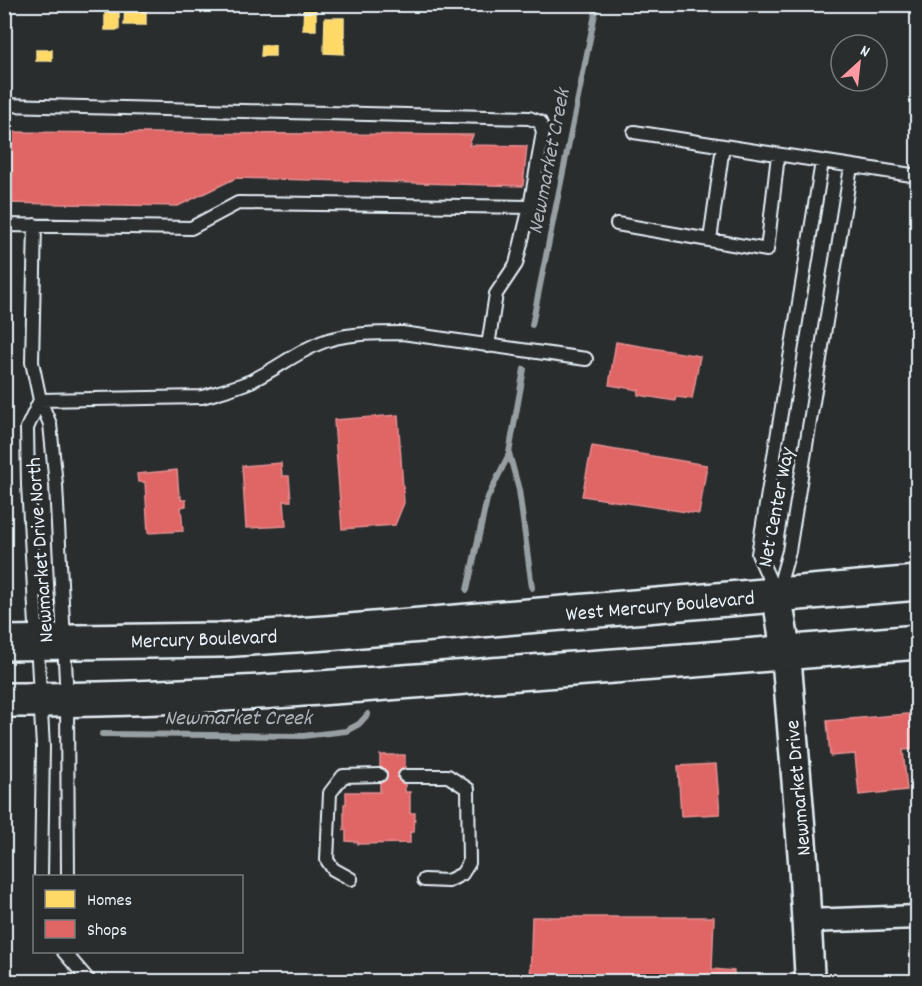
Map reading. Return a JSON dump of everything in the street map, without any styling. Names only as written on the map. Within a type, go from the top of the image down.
[{"type":"highway","name":"West Mercury Boulevard","points":[[403,627],[918,583]]},
{"type":"highway","name":"Mercury Boulevard","points":[[4,642],[220,640],[403,627]]},
{"type":"highway","points":[[4,700],[54,700],[406,682],[918,642]]},
{"type":"street","name":"Newmarket Drive","points":[[777,595],[786,653],[810,981]]},
{"type":"street","points":[[807,921],[918,917]]},
{"type":"lane","points":[[4,105],[529,118],[540,122],[543,132],[530,207],[516,264],[496,294],[488,346]]},
{"type":"lane","points":[[634,132],[851,167],[917,172]]},
{"type":"lane","points":[[710,240],[723,146]]},
{"type":"lane","points":[[617,224],[767,250],[778,155]]},
{"type":"lane","name":"Net Center Way","points":[[777,595],[758,554],[822,162]]},
{"type":"lane","name":"Net Center Way","points":[[777,595],[789,551],[851,167]]},
{"type":"lane","points":[[4,225],[190,228],[238,203],[530,207]]},
{"type":"lane","points":[[35,225],[32,362],[40,400],[202,397],[251,381],[301,352],[328,340],[377,333],[402,333],[586,359]]},
{"type":"lane","name":"Newmarket Drive North","points":[[40,400],[50,424],[51,642],[54,700]]},
{"type":"lane","name":"Newmarket Drive North","points":[[40,400],[27,428],[28,485],[51,642],[54,700]]},
{"type":"lane","points":[[41,875],[43,747],[54,700]]},
{"type":"lane","points":[[54,700],[68,875]]},
{"type":"lane","points":[[351,879],[333,869],[327,860],[330,793],[343,776],[380,775]]},
{"type":"lane","points":[[405,776],[448,776],[468,789],[469,863],[462,874],[448,881],[424,880]]},
{"type":"lane","points":[[66,953],[90,981]]},
{"type":"building: Homes","points":[[304,4],[316,4],[316,30],[303,30]]},
{"type":"building: Homes","points":[[125,6],[146,7],[146,25],[124,25]]},
{"type":"building: Homes","points":[[105,12],[119,13],[119,30],[105,30]]},
{"type":"building: Homes","points":[[325,18],[344,18],[344,54],[324,53]]},
{"type":"building: Homes","points":[[262,45],[275,45],[275,56],[261,56]]},
{"type":"building: Homes","points":[[36,50],[52,50],[52,61],[36,61]]},
{"type":"building: Shops","points":[[4,132],[473,135],[469,145],[527,146],[523,186],[236,178],[178,206],[4,203]]},
{"type":"building: Shops","points":[[616,342],[700,356],[692,399],[676,397],[675,401],[638,395],[639,390],[609,385]]},
{"type":"building: Shops","points":[[398,415],[404,503],[395,525],[342,529],[334,420]]},
{"type":"building: Shops","points":[[592,446],[707,465],[699,514],[582,496]]},
{"type":"building: Shops","points":[[281,463],[282,476],[289,476],[291,501],[284,501],[286,526],[246,528],[242,466]]},
{"type":"building: Shops","points":[[177,470],[179,496],[181,500],[186,500],[186,506],[181,507],[183,531],[148,533],[145,482],[138,482],[137,474]]},
{"type":"building: Shops","points":[[918,713],[918,749],[903,750],[907,790],[859,795],[855,754],[830,756],[827,721]]},
{"type":"building: Shops","points":[[380,755],[405,755],[405,792],[410,792],[410,813],[415,813],[414,832],[410,832],[410,843],[358,844],[358,842],[346,841],[344,804],[346,804],[346,792],[380,792]]},
{"type":"building: Shops","points":[[716,764],[720,814],[681,816],[678,766]]},
{"type":"building: Shops","points":[[532,917],[714,917],[712,969],[734,971],[734,982],[530,982]]},
{"type":"waterway","name":"Newmarket Creek","points":[[532,325],[597,4]]},
{"type":"waterway","points":[[524,369],[509,453],[519,490],[532,588]]},
{"type":"waterway","name":"Newmarket Creek","points":[[467,590],[487,499],[509,454]]},
{"type":"waterway","name":"Newmarket Creek","points":[[102,734],[303,736],[346,731],[359,724],[368,714]]}]
